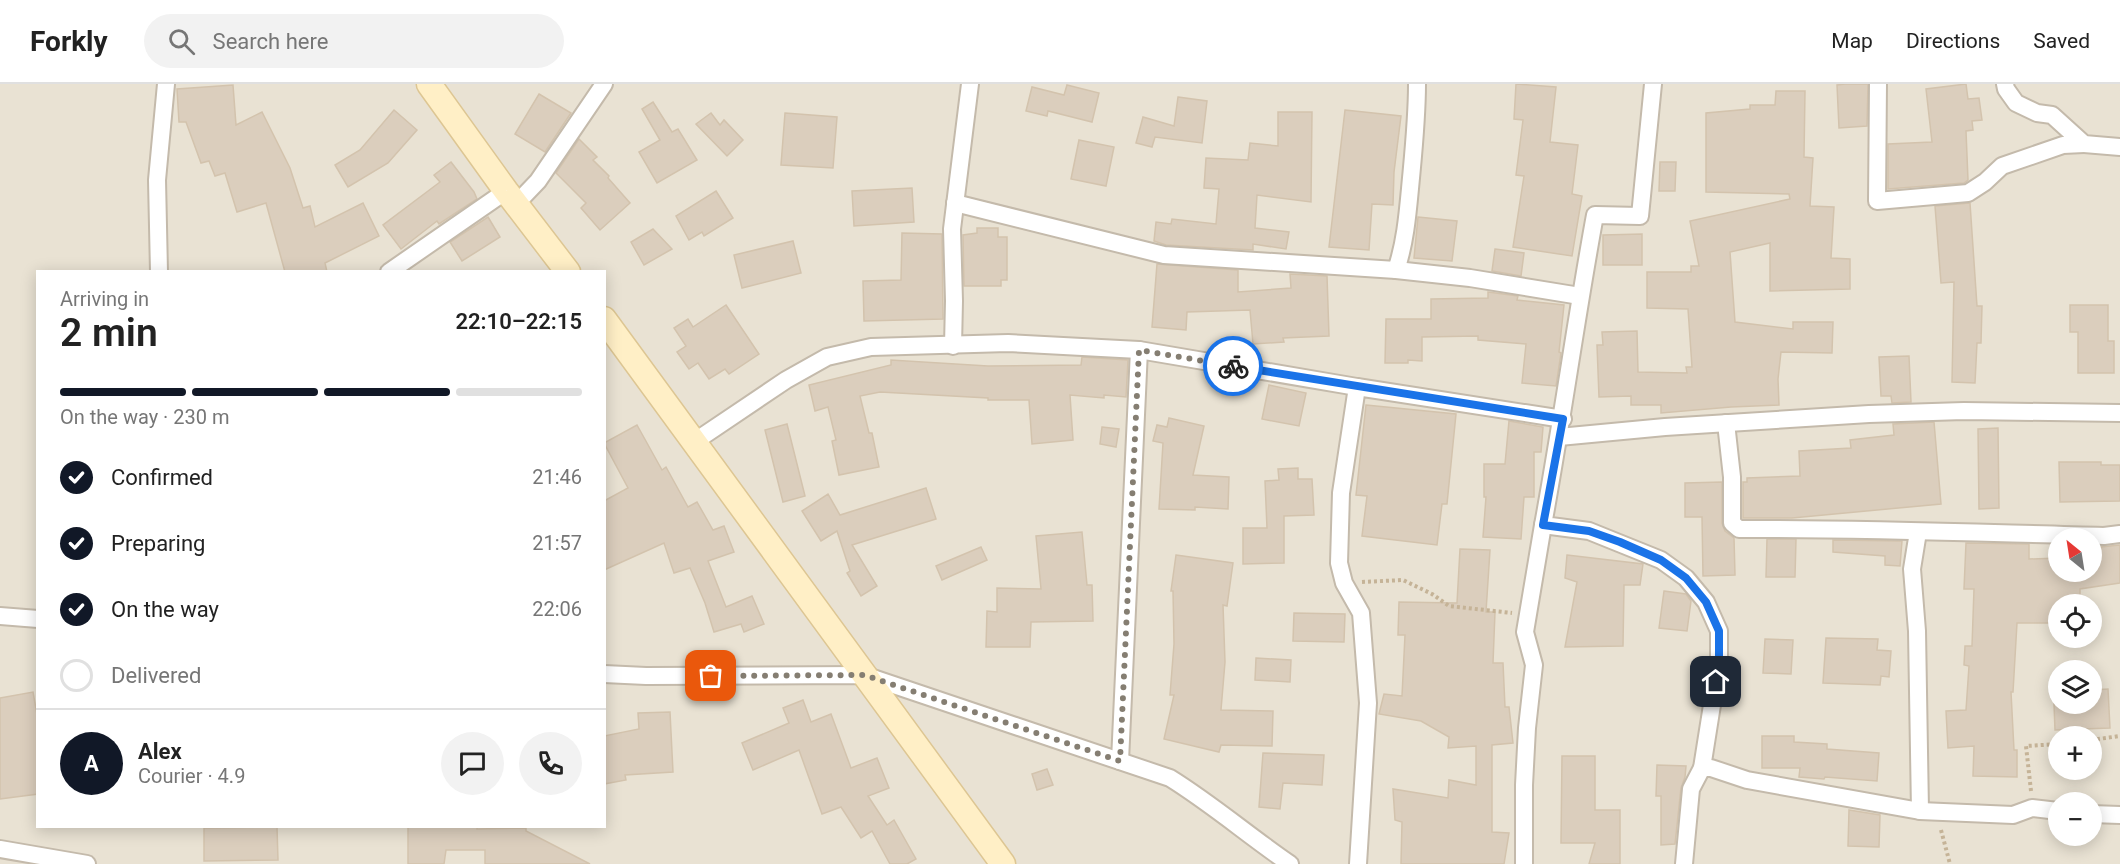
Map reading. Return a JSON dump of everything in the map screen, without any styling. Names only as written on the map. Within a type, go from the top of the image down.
[{"type":"street","points":[[159,270],[157,180],[166,84]]},
{"type":"street","points":[[429,84],[511,198],[566,270]]},
{"type":"street","points":[[392,270],[538,181],[602,84]]},
{"type":"street","points":[[953,346],[952,229],[970,84]]},
{"type":"street","points":[[1396,270],[1402,252],[1409,197],[1417,115],[1417,84]]},
{"type":"street","points":[[1524,864],[1524,785],[1534,665],[1525,632],[1563,419],[1580,296],[1595,215],[1640,216],[1653,84]]},
{"type":"street","points":[[1878,84],[1877,201],[1968,193],[1985,182],[2002,166],[2063,145],[2120,147]]},
{"type":"street","points":[[2005,84],[2016,103],[2037,113],[2052,115],[2084,144]]},
{"type":"street","points":[[955,203],[1164,255],[1396,270],[1470,278],[1580,296]]},
{"type":"street","points":[[608,331],[694,442],[1003,864]]},
{"type":"street","points":[[694,442],[786,380],[827,357],[871,347],[1008,343],[1139,350],[1563,419]]},
{"type":"street","points":[[1120,761],[1139,350]]},
{"type":"street","points":[[1358,387],[1341,493],[1339,563],[1344,583],[1360,613],[1368,703],[1358,864]]},
{"type":"street","points":[[1560,437],[1869,414],[1952,411],[2120,413]]},
{"type":"street","points":[[1726,423],[1732,477],[1732,524],[1739,529],[1841,528],[1918,532],[2104,536],[2120,534]]},
{"type":"street","points":[[1543,525],[1589,531],[1661,560],[1686,578],[1706,602],[1719,631],[1719,661],[1702,768],[1691,789],[1684,864]]},
{"type":"street","points":[[1918,532],[1912,569],[1917,631],[1920,811]]},
{"type":"street","points":[[0,616],[36,619]]},
{"type":"street","points":[[606,674],[864,675],[1170,778],[1203,799],[1290,864]]},
{"type":"street","points":[[1702,768],[1711,768],[1747,780],[1920,811],[2013,815],[2032,808],[2048,810]]},
{"type":"street","points":[[2102,814],[2120,815]]},
{"type":"street","points":[[0,849],[87,864]]},
{"type":"path","points":[[1344,583],[1403,579],[1449,606],[1500,610],[1528,616]]},
{"type":"path","points":[[2102,738],[2120,736]]},
{"type":"path","points":[[2032,808],[2026,746],[2048,745]]},
{"type":"path","points":[[1920,811],[1941,830],[1950,864]]},
{"type":"shaded area","points":[[0,84],[2120,84],[2120,864],[0,864]]},
{"type":"building","points":[[1516,84],[1556,87],[1550,142],[1578,145],[1572,194],[1582,196],[1572,256],[1513,247],[1524,176],[1516,175],[1523,120],[1514,119]]},
{"type":"building","points":[[1868,84],[1867,126],[1839,128],[1837,85]]},
{"type":"building","points":[[1966,84],[1968,99],[1979,98],[1982,120],[1972,121],[1973,130],[1966,131],[1968,180],[1964,183],[1888,189],[1888,144],[1932,142],[1926,89]]},
{"type":"building","points":[[233,85],[236,125],[262,112],[290,168],[303,208],[310,206],[315,227],[363,203],[379,236],[325,263],[327,270],[284,270],[266,203],[237,212],[225,173],[215,176],[209,161],[201,163],[186,122],[179,122],[177,89]]},
{"type":"building","points":[[1067,85],[1099,93],[1092,122],[1048,111],[1047,116],[1026,111],[1032,87],[1064,95]]},
{"type":"building","points":[[1776,91],[1805,91],[1804,157],[1813,158],[1810,206],[1834,207],[1831,258],[1850,259],[1850,289],[1770,291],[1770,243],[1730,252],[1735,322],[1793,329],[1793,322],[1833,322],[1832,353],[1781,352],[1778,379],[1779,405],[1661,413],[1661,405],[1631,405],[1631,396],[1599,397],[1597,345],[1603,345],[1602,332],[1637,331],[1638,372],[1687,373],[1686,367],[1692,367],[1688,309],[1647,308],[1647,272],[1691,272],[1691,266],[1699,266],[1690,221],[1790,199],[1789,194],[1706,192],[1706,113],[1750,109],[1750,105],[1775,105]]},
{"type":"building","points":[[539,94],[571,113],[545,152],[515,134]]},
{"type":"building","points":[[1178,97],[1207,101],[1202,143],[1155,137],[1152,147],[1136,143],[1143,117],[1174,126]]},
{"type":"building","points":[[653,102],[672,132],[678,129],[697,160],[657,183],[639,152],[660,140],[642,109]]},
{"type":"building","points":[[394,110],[417,130],[388,163],[348,187],[335,165],[360,150]]},
{"type":"building","points":[[1345,110],[1401,116],[1394,172],[1393,205],[1372,204],[1369,250],[1329,247]]},
{"type":"building","points":[[1278,112],[1312,112],[1311,202],[1257,195],[1255,228],[1289,232],[1286,249],[1253,244],[1253,250],[1166,245],[1154,241],[1156,222],[1171,224],[1172,219],[1216,224],[1219,189],[1204,188],[1206,158],[1248,160],[1250,143],[1278,146]]},
{"type":"building","points":[[711,113],[720,125],[724,120],[743,140],[727,156],[696,124]]},
{"type":"building","points":[[785,113],[837,117],[833,168],[781,165]]},
{"type":"building","points":[[579,139],[597,157],[593,160],[630,203],[600,230],[581,208],[586,203],[556,173]]},
{"type":"building","points":[[1079,140],[1114,147],[1106,186],[1071,179]]},
{"type":"building","points":[[451,162],[477,199],[439,224],[437,221],[401,249],[383,225],[440,182],[434,175]]},
{"type":"building","points":[[1660,162],[1676,162],[1675,191],[1659,191]]},
{"type":"building","points":[[912,188],[914,222],[854,226],[852,191]]},
{"type":"building","points":[[716,191],[733,218],[704,236],[702,232],[689,240],[676,216]]},
{"type":"building","points":[[1970,203],[1977,306],[1982,306],[1981,343],[1977,343],[1975,383],[1952,382],[1954,282],[1941,283],[1935,206]]},
{"type":"building","points":[[488,217],[500,237],[462,261],[450,242]]},
{"type":"building","points":[[1418,217],[1457,221],[1452,261],[1414,258]]},
{"type":"building","points":[[977,228],[998,228],[998,237],[1007,237],[1007,280],[1001,280],[1001,286],[964,286],[963,235],[977,233]]},
{"type":"building","points":[[653,229],[672,249],[644,265],[631,242]]},
{"type":"building","points":[[902,233],[942,234],[943,319],[864,321],[863,281],[901,280]]},
{"type":"building","points":[[1642,234],[1642,265],[1603,265],[1603,235]]},
{"type":"building","points":[[793,241],[801,273],[742,288],[734,255]]},
{"type":"building","points":[[1495,249],[1524,253],[1521,276],[1492,271]]},
{"type":"building","points":[[1157,264],[1238,270],[1238,292],[1291,288],[1290,274],[1327,276],[1329,336],[1283,338],[1284,342],[1253,344],[1250,310],[1187,312],[1186,330],[1152,327]]},
{"type":"building","points":[[1488,292],[1518,296],[1517,300],[1564,305],[1556,386],[1522,383],[1526,344],[1478,340],[1478,336],[1422,337],[1422,361],[1385,363],[1386,319],[1431,319],[1431,299],[1488,298]]},
{"type":"building","points":[[726,305],[759,354],[729,374],[725,369],[709,379],[698,363],[689,369],[677,352],[686,346],[674,328],[688,319],[693,327]]},
{"type":"building","points":[[2070,305],[2108,305],[2108,341],[2114,341],[2114,373],[2078,373],[2078,332],[2070,332]]},
{"type":"building","points":[[1909,356],[1911,402],[1892,403],[1891,396],[1881,396],[1879,357]]},
{"type":"building","points":[[1082,357],[1128,360],[1126,397],[1070,395],[1073,440],[1032,444],[1029,400],[988,400],[988,398],[880,392],[860,396],[869,433],[872,433],[879,467],[839,475],[832,441],[836,440],[828,407],[815,411],[809,385],[891,365],[891,360],[988,366],[1081,365]]},
{"type":"building","points":[[1269,385],[1306,393],[1299,426],[1262,419]]},
{"type":"building","points":[[1366,405],[1456,414],[1447,504],[1442,504],[1437,545],[1362,536],[1367,496],[1356,495]]},
{"type":"building","points":[[1169,418],[1204,426],[1193,475],[1229,477],[1228,509],[1195,507],[1195,510],[1159,509],[1163,443],[1153,441],[1157,425],[1167,427]]},
{"type":"building","points":[[1509,421],[1543,427],[1541,452],[1534,452],[1534,497],[1524,497],[1521,539],[1483,537],[1486,497],[1484,497],[1484,464],[1505,464]]},
{"type":"building","points":[[1934,422],[1941,504],[1792,518],[1743,518],[1743,482],[1747,482],[1747,478],[1800,476],[1799,451],[1851,448],[1850,440],[1894,435],[1893,424]]},
{"type":"building","points":[[787,424],[805,496],[783,502],[765,430]]},
{"type":"building","points":[[637,425],[662,470],[666,467],[688,507],[697,502],[713,530],[724,526],[734,552],[708,561],[726,607],[752,596],[764,624],[744,632],[741,624],[714,632],[690,568],[674,573],[664,543],[606,569],[606,500],[628,488],[606,447],[606,442]]},
{"type":"building","points":[[1102,427],[1119,429],[1116,447],[1100,444]]},
{"type":"building","points":[[1998,428],[1999,508],[1979,509],[1978,429]]},
{"type":"building","points":[[2059,462],[2101,462],[2101,465],[2120,465],[2120,501],[2060,502]]},
{"type":"building","points":[[1298,468],[1298,479],[1312,479],[1314,515],[1284,516],[1284,563],[1243,564],[1243,528],[1267,528],[1265,481],[1279,480],[1278,469]]},
{"type":"building","points":[[1722,482],[1722,523],[1725,531],[1734,538],[1735,575],[1703,576],[1702,517],[1685,517],[1685,483]]},
{"type":"building","points":[[926,488],[936,519],[852,545],[877,586],[861,596],[847,573],[850,571],[837,531],[821,541],[802,511],[828,494],[840,515]]},
{"type":"building","points":[[1082,532],[1087,585],[1092,585],[1093,621],[1031,622],[1030,647],[986,647],[987,611],[997,612],[997,588],[1041,589],[1036,536]]},
{"type":"building","points":[[1767,539],[1796,539],[1795,577],[1766,577]]},
{"type":"building","points":[[1833,540],[1902,541],[1900,566],[1885,565],[1885,556],[1833,552]]},
{"type":"building","points":[[1966,543],[2029,544],[2029,559],[2048,558],[2048,582],[2102,582],[2102,547],[2120,545],[2120,583],[2080,589],[2080,594],[2048,594],[2048,623],[2017,623],[2013,692],[2011,692],[2014,750],[2017,750],[2017,777],[1973,776],[1974,746],[1948,748],[1946,711],[1966,710],[1969,666],[1964,665],[1965,646],[1972,646],[1974,589],[1964,589]]},
{"type":"building","points":[[981,547],[987,560],[942,580],[936,566]]},
{"type":"building","points":[[1460,549],[1490,550],[1486,612],[1495,612],[1493,663],[1503,663],[1505,707],[1509,707],[1513,743],[1492,745],[1492,832],[1509,833],[1504,864],[1401,864],[1402,822],[1395,820],[1393,789],[1448,798],[1449,780],[1476,785],[1476,746],[1448,748],[1449,737],[1421,721],[1379,714],[1384,694],[1402,696],[1405,635],[1398,635],[1399,602],[1457,603]]},
{"type":"building","points":[[1176,555],[1233,563],[1227,606],[1223,605],[1225,662],[1221,710],[1273,711],[1272,746],[1221,745],[1219,752],[1164,739],[1174,695],[1170,695],[1174,644],[1173,591],[1171,591]]},
{"type":"building","points":[[1567,555],[1643,564],[1640,585],[1624,585],[1623,646],[1565,647],[1577,582],[1565,578]]},
{"type":"building","points":[[1664,591],[1686,594],[1691,601],[1687,631],[1659,628]]},
{"type":"building","points":[[1294,613],[1345,614],[1344,642],[1293,641]]},
{"type":"building","points":[[1826,638],[1878,639],[1877,650],[1891,651],[1889,677],[1881,676],[1880,685],[1823,683]]},
{"type":"building","points":[[1765,639],[1793,640],[1791,674],[1763,673]]},
{"type":"building","points":[[1256,658],[1291,660],[1290,682],[1255,680]]},
{"type":"building","points":[[2102,689],[2108,689],[2110,728],[2055,726],[2054,714],[2102,714]]},
{"type":"building","points":[[33,692],[36,709],[36,794],[0,799],[0,698]]},
{"type":"building","points":[[803,700],[811,722],[831,714],[851,768],[877,758],[889,788],[868,796],[887,825],[894,820],[916,859],[907,864],[890,864],[872,831],[861,838],[841,807],[822,814],[799,750],[753,770],[742,743],[789,723],[783,708]]},
{"type":"building","points":[[670,712],[673,772],[625,775],[626,780],[606,784],[606,736],[639,729],[638,713]]},
{"type":"building","points":[[1762,736],[1794,736],[1794,742],[1827,744],[1827,749],[1879,753],[1877,781],[1799,777],[1800,768],[1762,768]]},
{"type":"building","points":[[1263,753],[1324,755],[1322,785],[1283,783],[1280,809],[1259,807]]},
{"type":"building","points":[[1562,756],[1595,756],[1595,810],[1620,810],[1620,864],[1589,864],[1595,843],[1561,843]]},
{"type":"building","points":[[1657,765],[1686,766],[1681,788],[1675,844],[1661,845],[1661,796],[1656,796]]},
{"type":"building","points":[[1047,769],[1053,785],[1037,790],[1032,774]]},
{"type":"building","points":[[1849,810],[1880,815],[1879,847],[1848,846]]},
{"type":"building","points":[[204,828],[277,828],[278,860],[204,861]]},
{"type":"building","points":[[408,828],[526,828],[526,831],[590,864],[485,864],[485,850],[446,850],[444,864],[408,864]]},
{"type":"way so far","points":[[711,676],[864,675],[1120,761],[1139,350],[1233,366]]},
{"type":"route","points":[[1233,366],[1563,419],[1543,525],[1589,531],[1620,542],[1661,560],[1686,578],[1706,602],[1719,631],[1716,682]]}]
